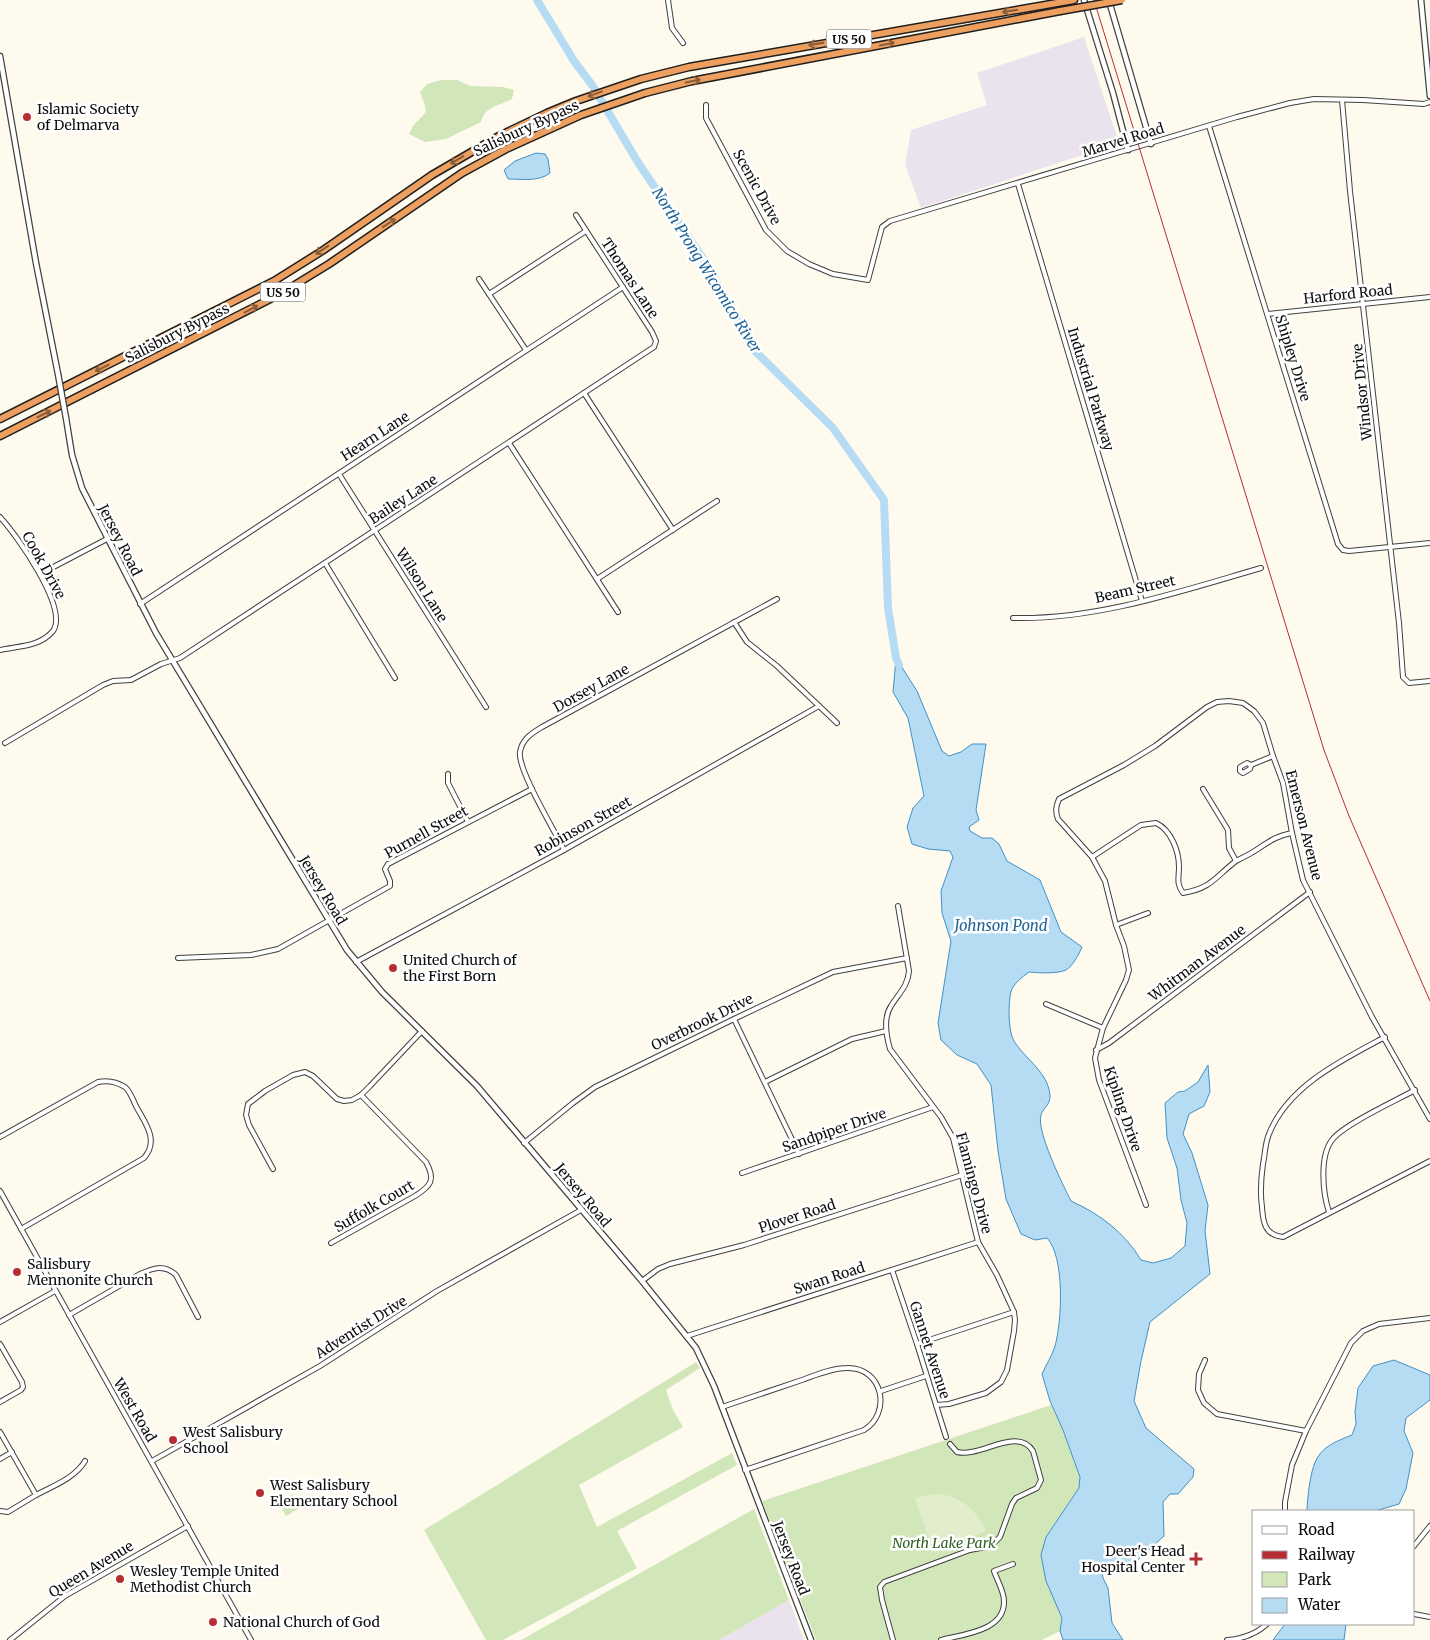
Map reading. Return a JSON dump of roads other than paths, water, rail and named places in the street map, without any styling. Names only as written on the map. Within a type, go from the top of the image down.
[{"type":"highway","name":"Salisbury Bypass","points":[[0,419],[274,281],[322,251],[455,160],[547,113],[641,79],[725,60],[1074,0]]},
{"type":"highway","name":"Salisbury Bypass","points":[[0,436],[280,294],[329,264],[462,173],[553,126],[590,111],[646,93],[710,77],[1122,0]]},
{"type":"street","points":[[668,0],[672,28],[682,43]]},
{"type":"street","points":[[1084,0],[1113,93],[1128,150]]},
{"type":"street","points":[[1108,0],[1151,144]]},
{"type":"street","points":[[1421,0],[1430,96]]},
{"type":"street","name":"Jersey Road","points":[[0,56],[36,263],[78,478],[86,498],[140,604],[172,661],[328,920],[356,962],[382,992],[477,1086],[642,1281],[687,1336],[702,1359],[811,1640]]},
{"type":"street","name":"Marvel Road","points":[[868,280],[882,227],[890,221],[1290,103],[1314,99],[1424,104],[1430,102]]},
{"type":"street","name":"Windsor Drive","points":[[1342,100],[1350,191],[1403,677],[1409,682],[1430,681]]},
{"type":"street","name":"Scenic Drive","points":[[706,105],[706,118],[766,230],[787,251],[809,264],[833,274],[868,280]]},
{"type":"street","name":"Shipley Drive","points":[[1209,126],[1338,544],[1343,550],[1390,547]]},
{"type":"street","name":"Industrial Parkway","points":[[1018,184],[1142,601]]},
{"type":"street","name":"Thomas Lane","points":[[576,215],[655,338],[654,347],[646,353]]},
{"type":"street","points":[[489,294],[586,230]]},
{"type":"street","points":[[479,279],[526,350]]},
{"type":"street","name":"Hearn Lane","points":[[140,604],[623,287]]},
{"type":"street","name":"Harford Road","points":[[1268,314],[1430,297]]},
{"type":"street","name":"Bailey Lane","points":[[5,743],[104,685],[113,681],[132,680],[161,664],[180,658],[646,353]]},
{"type":"street","points":[[584,394],[673,530]]},
{"type":"street","points":[[509,443],[618,612]]},
{"type":"street","name":"Wilson Lane","points":[[338,474],[486,707]]},
{"type":"street","points":[[597,580],[717,501]]},
{"type":"street","name":"Cook Drive","points":[[0,517],[13,532],[40,574],[55,605],[56,612],[56,625],[48,635],[30,645],[0,650]]},
{"type":"street","points":[[40,574],[107,539]]},
{"type":"street","points":[[1390,547],[1430,542]]},
{"type":"street","points":[[325,563],[395,678]]},
{"type":"street","name":"Beam Street","points":[[1012,618],[1039,619],[1099,610],[1142,601],[1261,568]]},
{"type":"street","name":"Dorsey Lane","points":[[564,850],[521,768],[519,757],[521,746],[531,734],[777,599]]},
{"type":"street","points":[[734,622],[747,642],[777,666],[836,723]]},
{"type":"street","name":"Emerson Avenue","points":[[1057,804],[1059,799],[1124,765],[1155,746],[1207,707],[1218,702],[1229,701],[1243,703],[1254,710],[1263,723],[1283,783],[1303,880],[1350,974],[1430,1119]]},
{"type":"street","name":"Robinson Street","points":[[356,962],[564,850],[819,706]]},
{"type":"street","points":[[1250,764],[1273,756]]},
{"type":"street","points":[[448,774],[448,783],[468,822]]},
{"type":"street","name":"Purnell Street","points":[[328,920],[390,886],[390,881],[385,871],[388,864],[532,789]]},
{"type":"street","points":[[1203,789],[1228,830],[1229,848],[1236,862]]},
{"type":"street","name":"Kipling Drive","points":[[1057,804],[1056,813],[1058,819],[1092,857],[1105,881],[1116,925],[1124,946],[1129,970],[1103,1028],[1094,1058],[1099,1080],[1146,1205]]},
{"type":"street","points":[[1092,857],[1140,825],[1156,823],[1168,833],[1175,847],[1179,868],[1179,888],[1183,892],[1197,890],[1213,882],[1236,862],[1274,838],[1292,833]]},
{"type":"street","name":"Whitman Avenue","points":[[1096,1050],[1109,1043],[1310,892]]},
{"type":"street","points":[[765,1082],[852,1039],[886,1031],[886,1016],[907,984],[909,971],[898,906]]},
{"type":"street","points":[[1116,925],[1148,913]]},
{"type":"street","points":[[178,958],[251,956],[268,952],[285,946],[328,920]]},
{"type":"street","name":"Overbrook Drive","points":[[524,1143],[588,1091],[734,1019],[833,972],[907,958]]},
{"type":"street","points":[[1046,1004],[1103,1028]]},
{"type":"street","points":[[734,1019],[799,1154]]},
{"type":"street","points":[[273,1169],[248,1120],[246,1110],[250,1101],[300,1072],[309,1073],[330,1093],[340,1100],[348,1101],[361,1095],[422,1031]]},
{"type":"street","name":"Flamingo Drive","points":[[886,1031],[890,1049],[934,1107],[953,1138],[978,1242],[1014,1312],[1014,1331],[1007,1370],[1001,1382],[986,1393],[949,1404],[936,1405]]},
{"type":"street","points":[[1385,1037],[1322,1072],[1293,1098],[1275,1123],[1268,1135],[1262,1171],[1262,1214],[1268,1231],[1274,1236],[1283,1237],[1430,1161]]},
{"type":"street","points":[[0,1137],[98,1082],[106,1081],[118,1084],[128,1091],[151,1136],[150,1151],[144,1158],[21,1229]]},
{"type":"street","points":[[1329,1212],[1325,1202],[1323,1180],[1327,1153],[1333,1138],[1350,1125],[1415,1090]]},
{"type":"street","name":"Suffolk Court","points":[[331,1243],[420,1193],[429,1185],[431,1179],[431,1173],[426,1162],[361,1095]]},
{"type":"street","name":"Sandpiper Drive","points":[[742,1173],[934,1107]]},
{"type":"street","name":"Plover Road","points":[[642,1281],[658,1269],[676,1262],[744,1245],[962,1175]]},
{"type":"street","name":"West Road","points":[[0,1191],[252,1640]]},
{"type":"street","name":"Adventist Drive","points":[[152,1461],[320,1366],[438,1291],[581,1210]]},
{"type":"street","name":"Swan Road","points":[[687,1336],[978,1242]]},
{"type":"street","points":[[69,1315],[140,1274],[160,1267],[171,1270],[176,1275],[198,1317]]},
{"type":"street","name":"Gannet Avenue","points":[[892,1270],[946,1437]]},
{"type":"street","points":[[0,1322],[55,1291]]},
{"type":"street","points":[[917,1344],[1014,1312]]},
{"type":"street","points":[[1285,1510],[1292,1465],[1306,1431],[1351,1343],[1371,1326],[1430,1318]]},
{"type":"street","points":[[0,1344],[24,1387],[0,1402]]},
{"type":"street","points":[[1205,1360],[1199,1374],[1198,1390],[1204,1403],[1217,1414],[1306,1431]]},
{"type":"street","points":[[722,1407],[806,1378],[846,1368],[859,1370],[869,1375],[874,1379],[881,1391],[877,1415],[864,1430],[745,1470]]},
{"type":"street","points":[[881,1391],[926,1376]]},
{"type":"street","points":[[0,1432],[36,1495]]},
{"type":"street","points":[[893,1640],[880,1588],[884,1582],[970,1550],[991,1546],[1000,1537],[1016,1498],[1037,1488],[1041,1480],[1031,1447],[1021,1441],[1010,1441],[967,1454],[957,1452],[950,1444]]},
{"type":"street","points":[[0,1459],[12,1452]]},
{"type":"street","points":[[0,1511],[8,1512],[71,1476],[81,1469],[86,1461]]},
{"type":"street","name":"Queen Avenue","points":[[10,1640],[65,1596],[188,1526]]},
{"type":"street","points":[[1415,1545],[1430,1526]]},
{"type":"street","points":[[941,1640],[992,1626],[1002,1615],[1004,1599],[994,1571],[1013,1564]]},
{"type":"street","points":[[1415,1614],[1430,1618]]},
{"type":"street","points":[[1227,1640],[1245,1637],[1266,1625]]},
{"type":"water","points":[[536,153],[545,154],[548,159],[550,173],[536,179],[508,179],[504,170],[515,161]]},
{"type":"water","name":"Johnson Pond","points":[[896,658],[917,691],[942,751],[949,756],[961,752],[972,744],[986,744],[976,810],[979,820],[969,827],[970,831],[982,838],[992,838],[999,844],[1007,861],[1040,880],[1061,932],[1082,947],[1073,963],[1066,970],[1053,973],[1029,972],[1016,983],[1012,989],[1009,1003],[1012,1037],[1041,1073],[1048,1087],[1049,1101],[1041,1115],[1042,1133],[1051,1158],[1071,1201],[1111,1225],[1135,1250],[1141,1260],[1153,1263],[1171,1258],[1185,1246],[1187,1223],[1181,1200],[1177,1168],[1167,1138],[1165,1103],[1178,1092],[1185,1091],[1198,1082],[1208,1065],[1210,1092],[1204,1106],[1189,1114],[1183,1134],[1192,1153],[1208,1205],[1205,1231],[1210,1274],[1150,1322],[1134,1401],[1146,1428],[1194,1469],[1193,1477],[1178,1494],[1170,1494],[1163,1502],[1164,1536],[1129,1568],[1102,1572],[1108,1588],[1112,1623],[1123,1640],[1063,1640],[1060,1631],[1062,1618],[1046,1581],[1041,1555],[1046,1537],[1079,1488],[1080,1477],[1050,1401],[1042,1374],[1054,1350],[1059,1321],[1060,1290],[1057,1259],[1053,1247],[1047,1238],[1035,1240],[1021,1234],[1006,1199],[998,1151],[991,1085],[977,1064],[957,1055],[941,1040],[938,1023],[951,941],[942,913],[941,891],[953,857],[950,851],[928,849],[912,844],[907,827],[913,808],[924,796],[908,718],[893,692]]},
{"type":"water","points":[[1394,1360],[1430,1375],[1430,1400],[1406,1418],[1404,1431],[1413,1453],[1406,1489],[1399,1504],[1378,1510],[1307,1510],[1313,1467],[1326,1448],[1352,1435],[1356,1424],[1355,1412],[1358,1388],[1373,1366]]},
{"type":"water","points":[[1284,1625],[1346,1625],[1344,1640],[1273,1640]]},
{"type":"waterway","name":"North Prong Wicomico River","points":[[537,0],[574,61],[592,85],[639,164],[704,260],[754,350],[833,428],[884,500],[888,608],[896,658],[899,665]]},
{"type":"railway","points":[[1094,0],[1324,750],[1349,816],[1430,1001]]},
{"type":"place","name":"Islamic Society of Delmarva","points":[[27,117]]},
{"type":"place","name":"United Church of the First Born","points":[[393,968]]},
{"type":"place","name":"Salisbury Mennonite Church","points":[[17,1272]]},
{"type":"place","name":"West Salisbury School","points":[[173,1440]]},
{"type":"place","name":"West Salisbury Elementary School","points":[[260,1493]]},
{"type":"place","name":"Deer's Head Hospital Center","points":[[1196,1559]]},
{"type":"place","name":"Wesley Temple United Methodist Church","points":[[120,1579]]},
{"type":"place","name":"National Church of God","points":[[213,1622]]},
{"type":"park label","name":"North Lake Park","points":[[944,1543]]}]
